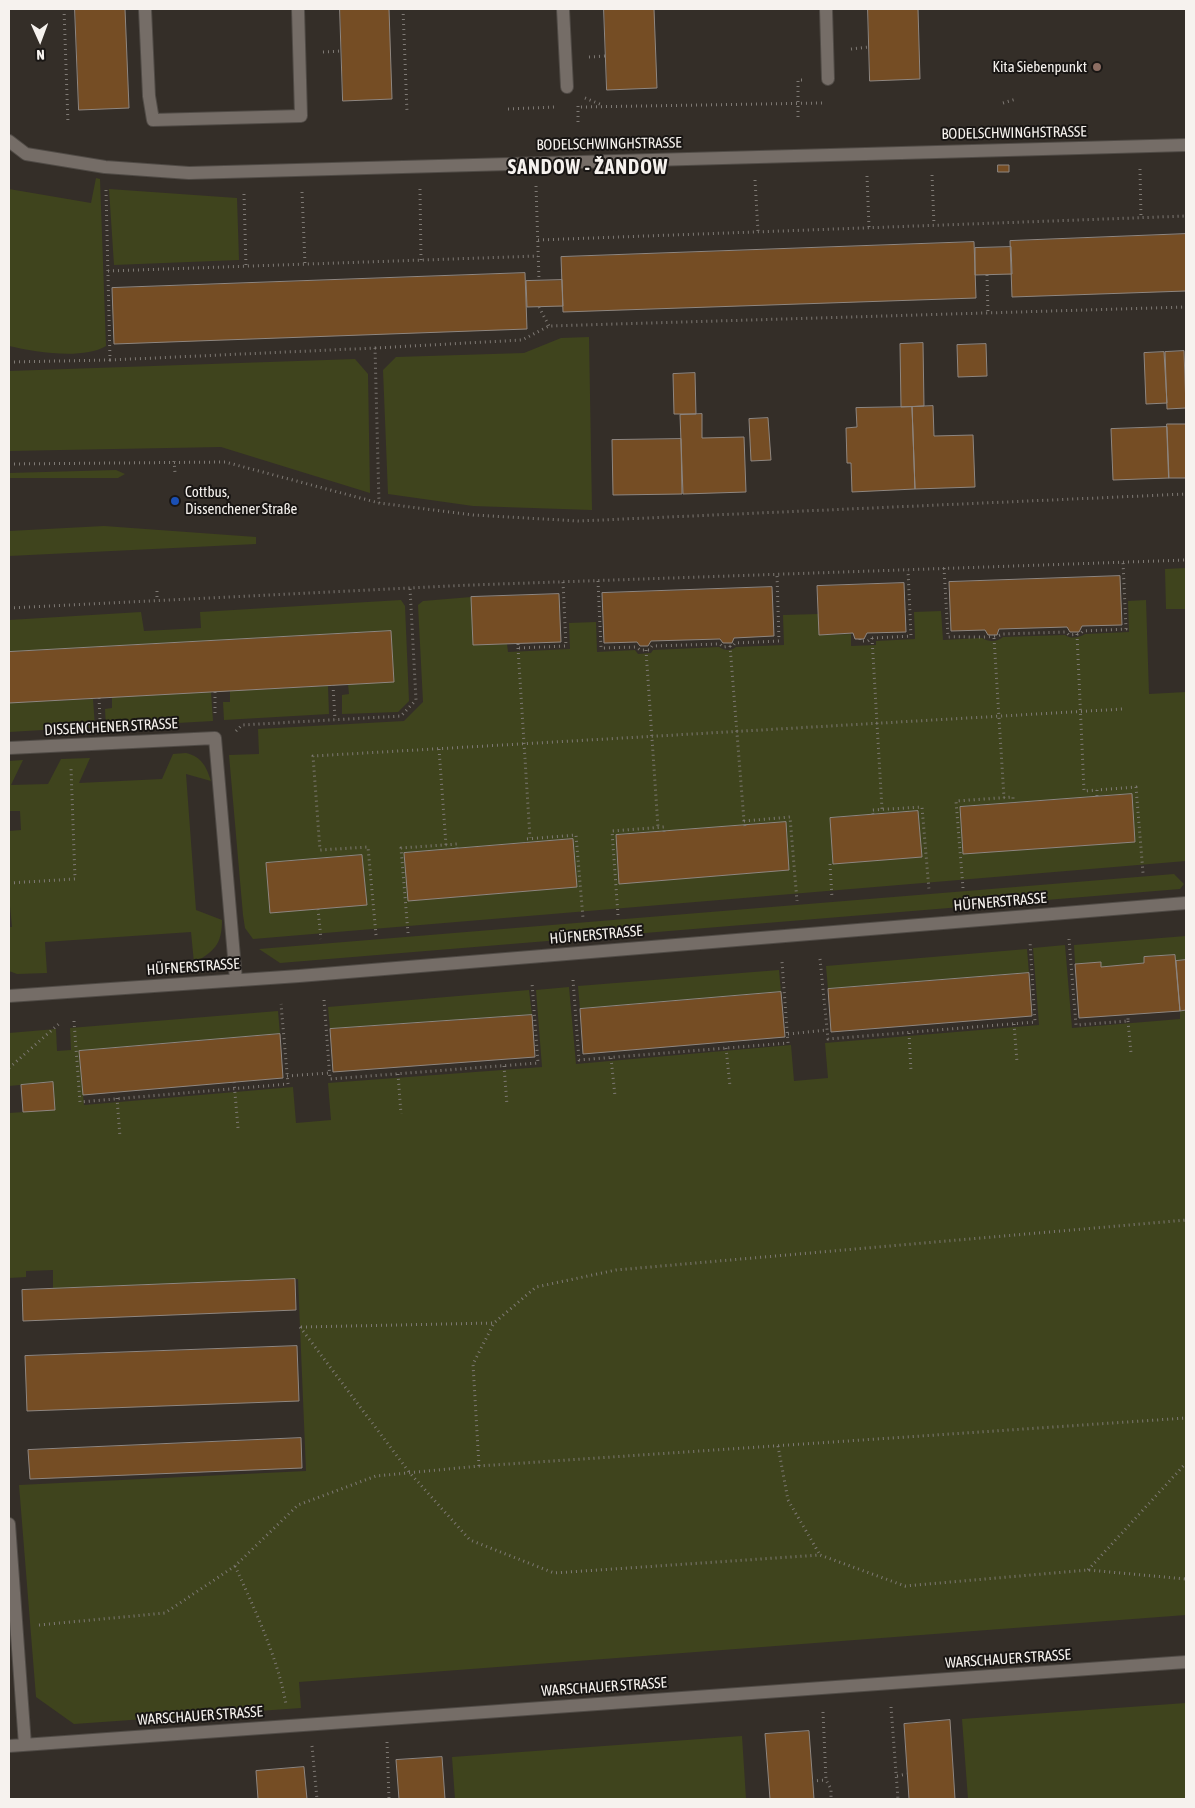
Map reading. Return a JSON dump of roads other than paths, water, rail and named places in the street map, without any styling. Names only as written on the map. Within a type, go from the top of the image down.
[{"type":"street","points":[[146,9],[152,41],[149,96],[153,120],[302,116],[298,9]]},
{"type":"street","points":[[563,9],[572,90]]},
{"type":"street","points":[[826,9],[828,79]]},
{"type":"street","name":"BODELSCHWINGHSTRASSE","points":[[9,141],[26,154],[105,167],[189,173],[1186,145]]},
{"type":"street","name":"DISSENCHENER STRASSE","points":[[9,748],[216,738],[236,980]]},
{"type":"street","name":"HÜFNERSTRASSE","points":[[9,996],[236,980],[1186,903]]},
{"type":"street","points":[[9,1524],[25,1745]]},
{"type":"street","name":"WARSCHAUER STRASSE","points":[[9,1746],[1186,1662]]},
{"type":"place","name":"Kita Siebenpunkt","points":[[1097,67]]},
{"type":"place","name":"Cottbus, Dissenchener Straße","points":[[175,501]]},
{"type":"district","name":"SANDOW - ŽANDOW","points":[[588,168]]}]
